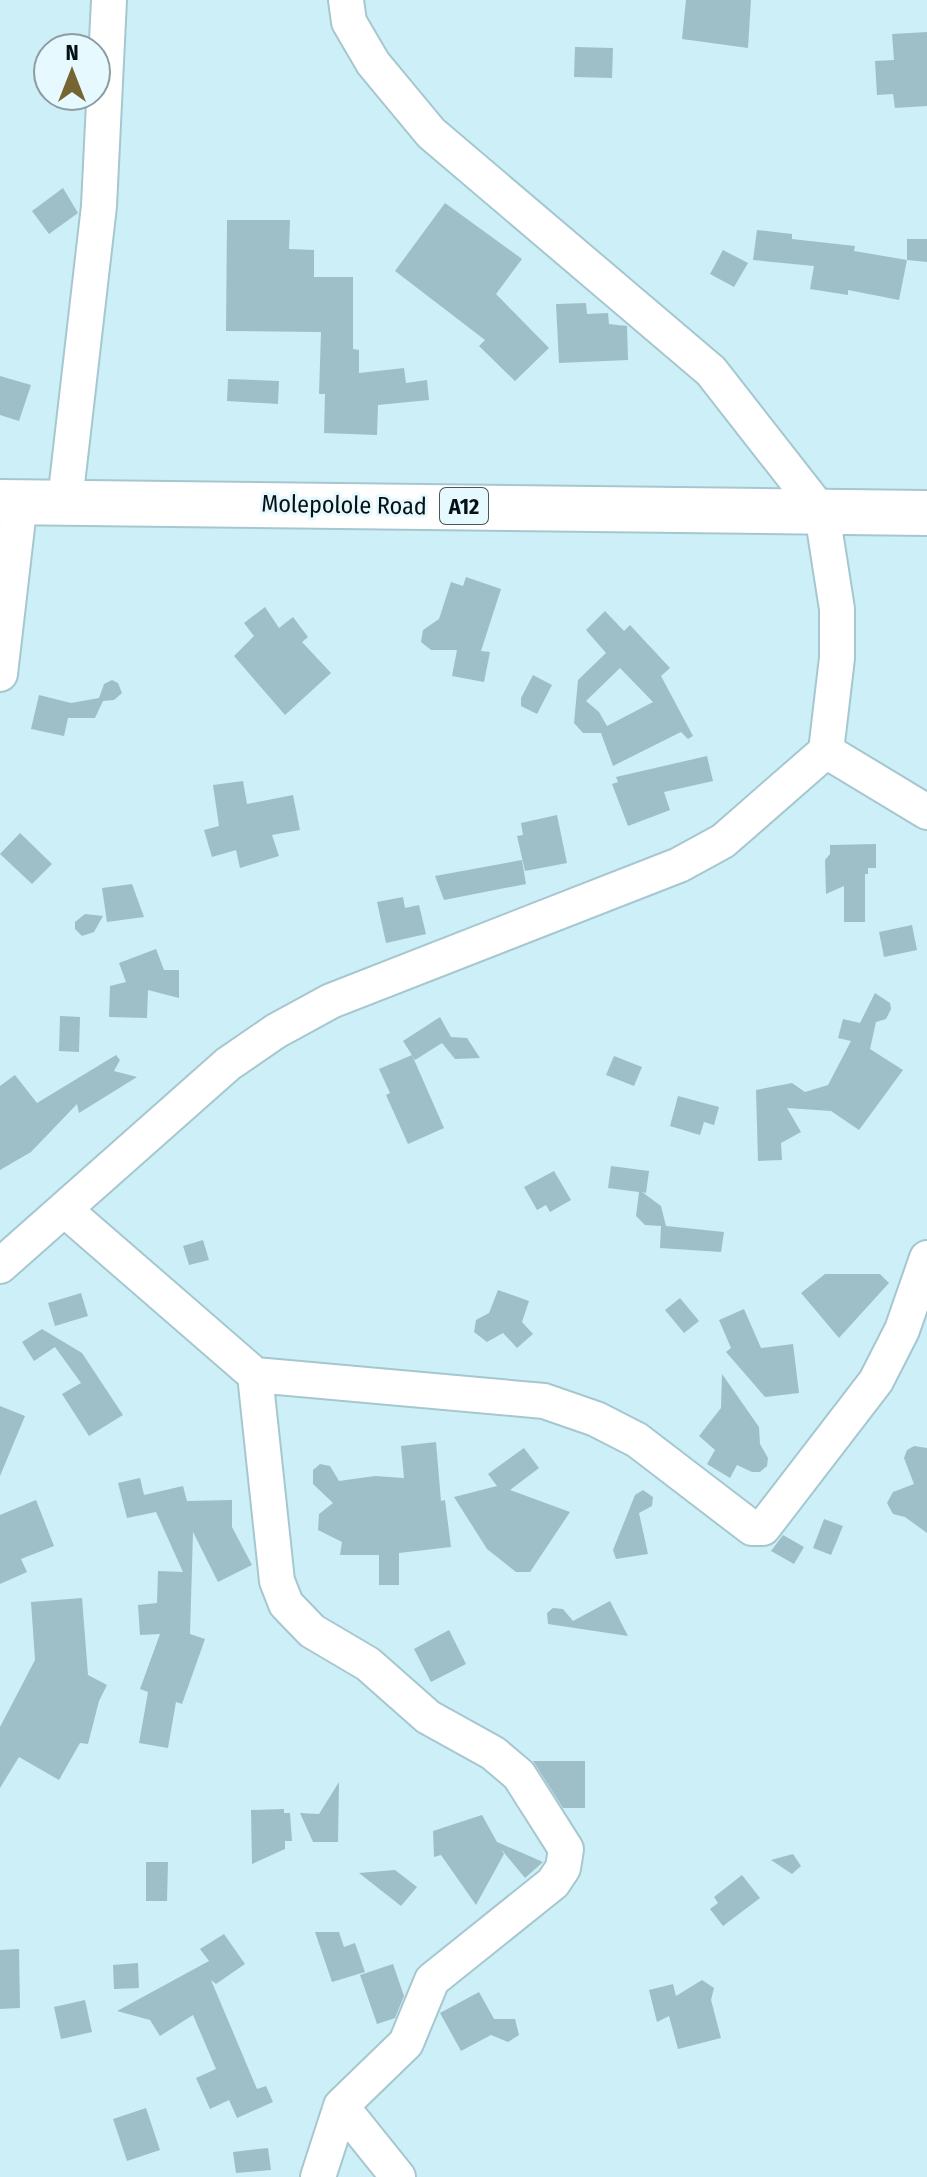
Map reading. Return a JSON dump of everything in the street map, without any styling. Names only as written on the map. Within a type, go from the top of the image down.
[{"type":"main road","name":"Molepolole Road","points":[[10,501],[927,513]]},
{"type":"street","points":[[65,501],[99,206],[109,0]]},
{"type":"street","points":[[0,1266],[228,1064],[276,1031],[331,1001],[679,865],[723,841],[826,751],[837,658],[837,609],[822,513],[711,371],[431,133],[373,63],[349,22],[346,0]]},
{"type":"street","points":[[0,674],[10,501]]},
{"type":"street","points":[[826,751],[927,812]]},
{"type":"street","points":[[65,1210],[255,1375],[544,1401],[596,1419],[637,1440],[742,1524],[763,1528],[876,1381],[902,1330],[927,1258]]},
{"type":"street","points":[[255,1375],[277,1581],[286,1604],[312,1631],[368,1664],[428,1717],[493,1753],[519,1775],[566,1849],[563,1868],[553,1883],[432,1980],[406,2043],[341,2106],[318,2177]]},
{"type":"street","points":[[341,2106],[398,2177]]},
{"type":"building","points":[[686,0],[751,0],[748,48],[682,39]]},
{"type":"building","points":[[927,32],[927,106],[895,108],[893,94],[877,95],[875,61],[894,60],[892,34]]},
{"type":"building","points":[[575,47],[613,48],[612,78],[574,77]]},
{"type":"building","points":[[63,188],[78,213],[49,234],[32,211]]},
{"type":"building","points":[[445,203],[522,259],[496,294],[549,348],[515,381],[479,346],[485,340],[395,271]]},
{"type":"building","points":[[227,220],[290,220],[289,249],[314,250],[314,277],[353,277],[353,349],[359,350],[359,373],[404,368],[406,383],[427,380],[429,400],[378,405],[377,435],[324,433],[325,394],[319,394],[321,332],[226,331]]},
{"type":"building","points":[[757,230],[792,234],[792,239],[855,246],[854,251],[907,260],[899,300],[848,290],[848,295],[810,289],[814,266],[753,260]]},
{"type":"building","points":[[907,239],[927,239],[927,262],[907,260]]},
{"type":"building","points":[[723,250],[748,263],[734,287],[710,274]]},
{"type":"building","points":[[586,303],[587,314],[608,313],[609,324],[627,326],[628,360],[559,363],[556,304]]},
{"type":"building","points":[[0,376],[31,385],[19,421],[0,415]]},
{"type":"building","points":[[228,379],[279,381],[278,404],[227,401]]},
{"type":"building","points":[[466,577],[501,589],[481,651],[490,652],[484,682],[452,676],[457,650],[431,650],[421,642],[423,630],[439,619],[451,582],[463,586]]},
{"type":"building","points":[[265,607],[279,628],[293,617],[308,637],[302,642],[331,673],[285,715],[234,656],[254,636],[244,623]]},
{"type":"building","points":[[605,611],[624,631],[630,625],[670,668],[661,676],[693,736],[688,739],[681,732],[613,766],[601,733],[583,733],[574,723],[578,680],[606,653],[586,630]],"holes":[[[620,668],[653,702],[607,726],[599,712],[586,701]]]},
{"type":"building","points":[[533,675],[552,685],[537,714],[521,706],[521,698]]},
{"type":"building","points":[[112,680],[118,683],[122,693],[114,700],[103,701],[95,718],[68,718],[64,736],[31,729],[39,695],[71,703],[99,698],[104,684]]},
{"type":"building","points":[[707,756],[713,781],[664,792],[670,810],[628,826],[612,784],[618,782],[616,777]]},
{"type":"building","points":[[243,781],[247,804],[293,795],[300,830],[272,835],[279,856],[240,868],[236,850],[212,857],[204,830],[219,826],[213,785]]},
{"type":"building","points":[[557,815],[567,863],[525,871],[517,836],[523,835],[521,823]]},
{"type":"building","points":[[20,833],[52,864],[32,884],[0,854]]},
{"type":"building","points":[[876,844],[876,868],[868,868],[868,874],[865,874],[865,922],[844,922],[844,886],[826,894],[825,860],[830,854],[830,845]]},
{"type":"building","points":[[522,860],[526,884],[444,900],[435,876]]},
{"type":"building","points":[[132,884],[144,917],[107,922],[102,888]]},
{"type":"building","points":[[403,897],[405,908],[419,905],[426,934],[386,943],[377,902]]},
{"type":"building","points":[[85,914],[103,916],[94,932],[82,936],[75,929],[75,922]]},
{"type":"building","points":[[912,925],[917,950],[884,957],[879,932]]},
{"type":"building","points":[[156,949],[164,970],[179,970],[179,998],[148,990],[147,1018],[109,1017],[110,986],[126,982],[119,963]]},
{"type":"building","points":[[875,993],[890,1003],[891,1009],[886,1019],[876,1022],[870,1049],[903,1070],[859,1130],[831,1111],[787,1108],[801,1132],[781,1143],[782,1160],[758,1161],[756,1090],[792,1083],[805,1092],[828,1085],[851,1041],[838,1038],[843,1019],[860,1023]]},
{"type":"building","points":[[60,1016],[80,1017],[79,1052],[59,1051]]},
{"type":"building","points":[[440,1017],[451,1037],[467,1038],[480,1058],[455,1059],[442,1043],[415,1060],[403,1041]]},
{"type":"building","points":[[116,1055],[120,1060],[114,1071],[137,1077],[79,1113],[77,1104],[31,1152],[0,1170],[0,1086],[15,1075],[37,1103]]},
{"type":"building","points":[[412,1055],[444,1128],[408,1144],[386,1095],[390,1093],[379,1069]]},
{"type":"building","points":[[614,1056],[642,1067],[634,1086],[606,1075]]},
{"type":"building","points":[[678,1096],[719,1107],[714,1125],[704,1122],[700,1135],[670,1126]]},
{"type":"building","points":[[611,1166],[649,1171],[646,1193],[642,1192],[661,1206],[666,1226],[724,1232],[721,1252],[660,1248],[661,1226],[645,1225],[636,1216],[639,1192],[608,1188]]},
{"type":"building","points":[[554,1171],[571,1200],[550,1212],[546,1205],[537,1210],[524,1187]]},
{"type":"building","points":[[203,1240],[209,1260],[189,1265],[183,1246]]},
{"type":"building","points":[[825,1274],[880,1274],[889,1283],[839,1338],[801,1293]]},
{"type":"building","points":[[498,1290],[529,1301],[522,1322],[533,1334],[517,1348],[503,1333],[487,1342],[474,1332],[476,1320],[489,1313]]},
{"type":"building","points":[[81,1293],[88,1316],[55,1326],[48,1303]]},
{"type":"building","points":[[680,1298],[699,1321],[684,1333],[665,1310]]},
{"type":"building","points":[[744,1309],[761,1348],[793,1344],[799,1393],[765,1397],[726,1352],[731,1348],[719,1320]]},
{"type":"building","points":[[42,1329],[82,1353],[123,1415],[89,1436],[62,1394],[81,1383],[55,1347],[34,1361],[22,1342]]},
{"type":"building","points":[[722,1374],[759,1427],[760,1444],[768,1458],[767,1466],[760,1472],[737,1465],[730,1478],[707,1464],[715,1450],[699,1436],[721,1408]]},
{"type":"building","points":[[0,1406],[25,1416],[0,1476]]},
{"type":"building","points":[[436,1442],[441,1501],[445,1500],[451,1547],[399,1553],[399,1585],[379,1585],[379,1555],[340,1555],[342,1542],[318,1530],[319,1514],[333,1503],[313,1484],[313,1470],[320,1464],[330,1466],[339,1481],[375,1476],[404,1478],[401,1446]]},
{"type":"building","points":[[914,1446],[927,1448],[927,1533],[905,1517],[893,1514],[887,1503],[893,1492],[914,1484],[904,1458],[907,1450]]},
{"type":"building","points":[[524,1448],[539,1468],[510,1490],[570,1512],[530,1572],[516,1572],[487,1549],[454,1497],[497,1486],[488,1474]]},
{"type":"building","points":[[140,1478],[144,1495],[183,1486],[187,1501],[232,1500],[232,1527],[252,1565],[218,1582],[193,1532],[190,1634],[205,1639],[182,1704],[176,1702],[168,1748],[139,1743],[148,1692],[140,1689],[160,1634],[140,1635],[138,1605],[157,1603],[158,1571],[183,1572],[156,1512],[127,1518],[118,1483]]},
{"type":"building","points":[[643,1490],[653,1497],[652,1506],[639,1513],[648,1554],[616,1559],[613,1550],[635,1495]]},
{"type":"building","points":[[36,1500],[54,1546],[21,1559],[27,1572],[0,1584],[0,1515]]},
{"type":"building","points":[[824,1519],[843,1526],[831,1555],[813,1548]]},
{"type":"building","points":[[783,1535],[804,1547],[794,1564],[771,1551]]},
{"type":"building","points":[[82,1598],[88,1675],[107,1685],[99,1701],[88,1744],[80,1743],[59,1780],[19,1757],[0,1788],[0,1727],[35,1660],[31,1602]]},
{"type":"building","points":[[610,1601],[628,1636],[548,1624],[547,1613],[553,1608],[563,1609],[573,1621]]},
{"type":"building","points":[[449,1630],[466,1664],[431,1682],[414,1649]]},
{"type":"building","points":[[533,1761],[585,1761],[585,1808],[563,1808]]},
{"type":"building","points":[[339,1782],[338,1842],[313,1842],[300,1813],[319,1814]]},
{"type":"building","points":[[284,1809],[284,1813],[290,1813],[292,1841],[285,1841],[285,1849],[252,1864],[251,1810]]},
{"type":"building","points":[[482,1815],[497,1842],[543,1862],[525,1878],[501,1849],[504,1854],[476,1905],[441,1855],[434,1857],[433,1831]]},
{"type":"building","points":[[793,1854],[801,1866],[792,1874],[771,1860]]},
{"type":"building","points":[[146,1862],[168,1862],[167,1901],[146,1901]]},
{"type":"building","points":[[395,1870],[417,1887],[401,1906],[359,1873]]},
{"type":"building","points":[[742,1875],[760,1898],[723,1926],[710,1909],[718,1903],[714,1897]]},
{"type":"building","points":[[315,1932],[339,1932],[344,1947],[355,1943],[365,1972],[332,1982]]},
{"type":"building","points":[[224,1934],[245,1964],[216,1984],[211,1980],[257,2089],[266,2086],[273,2102],[237,2118],[229,2100],[210,2109],[196,2078],[216,2069],[193,2015],[160,2036],[150,2020],[117,2011],[209,1961],[200,1949]]},
{"type":"building","points":[[19,1949],[20,2008],[0,2009],[0,1950]]},
{"type":"building","points":[[138,1963],[139,1988],[114,1989],[113,1965]]},
{"type":"building","points":[[393,1964],[404,1996],[395,2018],[377,2024],[360,1975]]},
{"type":"building","points":[[702,1980],[714,1988],[711,2000],[721,2038],[678,2049],[669,2016],[657,2022],[649,1990],[673,1984],[676,1996]]},
{"type":"building","points":[[479,1992],[494,2019],[515,2019],[519,2035],[508,2042],[491,2035],[461,2051],[440,2013]]},
{"type":"building","points":[[85,2000],[92,2032],[61,2039],[54,2007]]},
{"type":"building","points":[[146,2108],[160,2150],[127,2161],[113,2119]]},
{"type":"building","points":[[268,2148],[271,2170],[236,2173],[233,2152]]}]
